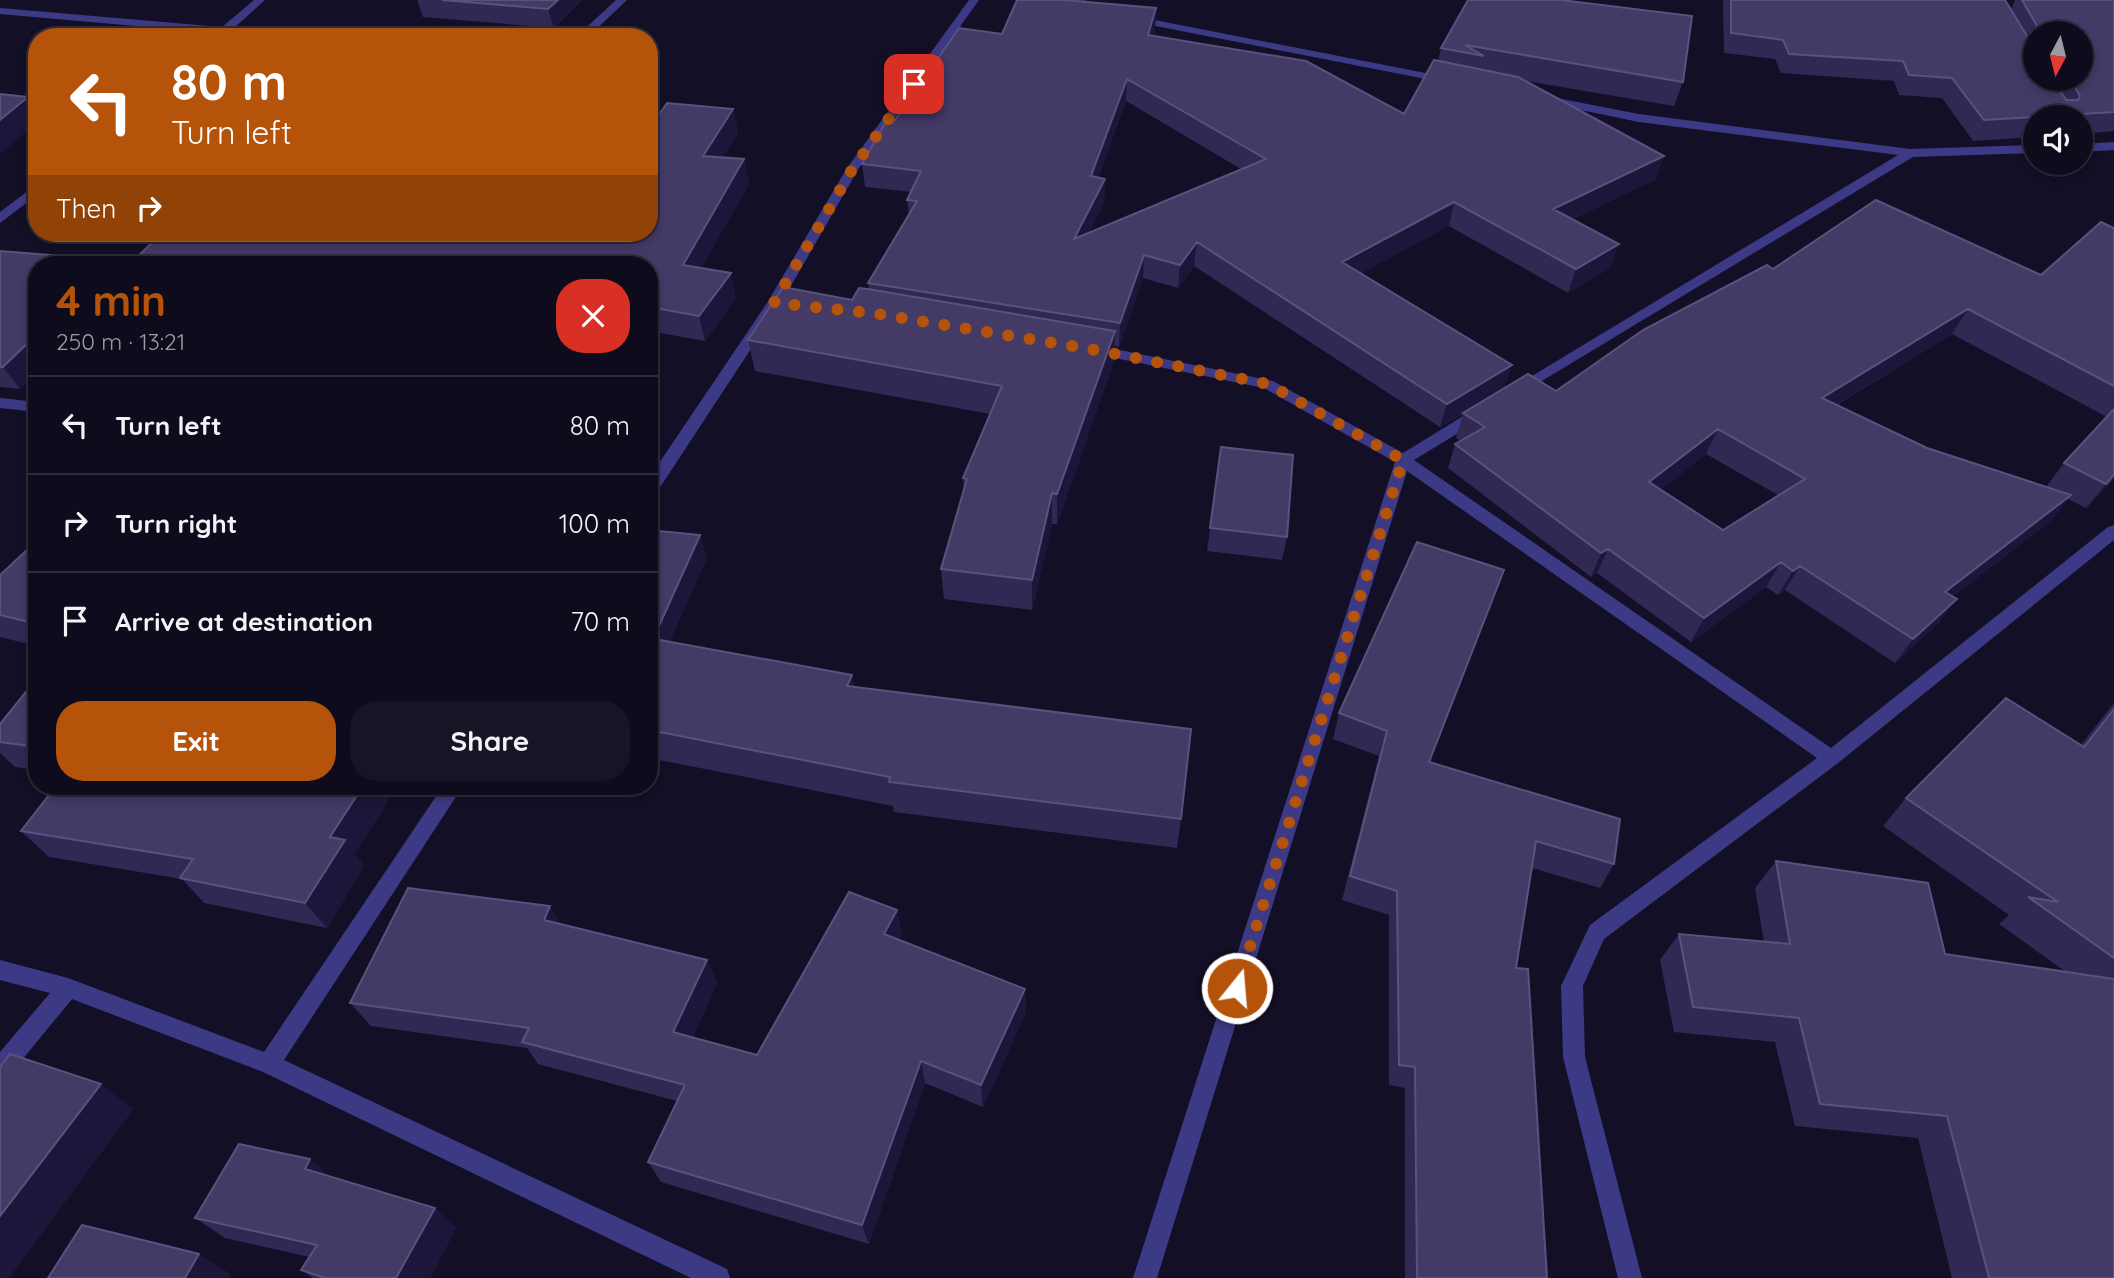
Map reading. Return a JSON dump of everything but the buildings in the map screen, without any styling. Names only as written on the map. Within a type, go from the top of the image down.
[{"type":"street","points":[[227,28],[260,0]]},
{"type":"street","points":[[591,28],[622,0]]},
{"type":"street","points":[[658,478],[780,303],[853,168],[974,0]]},
{"type":"street","points":[[0,11],[163,28]]},
{"type":"street","points":[[1120,16],[1461,83]]},
{"type":"street","points":[[1530,97],[1639,118],[1910,153],[2023,149]]},
{"type":"street","points":[[2093,147],[2114,146]]},
{"type":"street","points":[[1509,396],[1910,153]]},
{"type":"street","points":[[0,219],[28,196]]},
{"type":"street","points":[[1076,347],[1268,384],[1403,460],[1831,758]]},
{"type":"street","points":[[0,403],[28,406]]},
{"type":"street","points":[[1145,1278],[1403,460],[1485,410]]},
{"type":"street","points":[[1630,1278],[1574,1057],[1572,986],[1597,932],[1831,758],[2114,531]]},
{"type":"street","points":[[269,1064],[447,795]]},
{"type":"street","points":[[0,970],[68,988],[269,1064],[718,1278]]},
{"type":"street","points":[[0,1069],[68,988]]},
{"type":"route","points":[[914,84],[853,168],[774,303],[872,313],[1090,349],[1268,384],[1403,460],[1237,988]]}]
